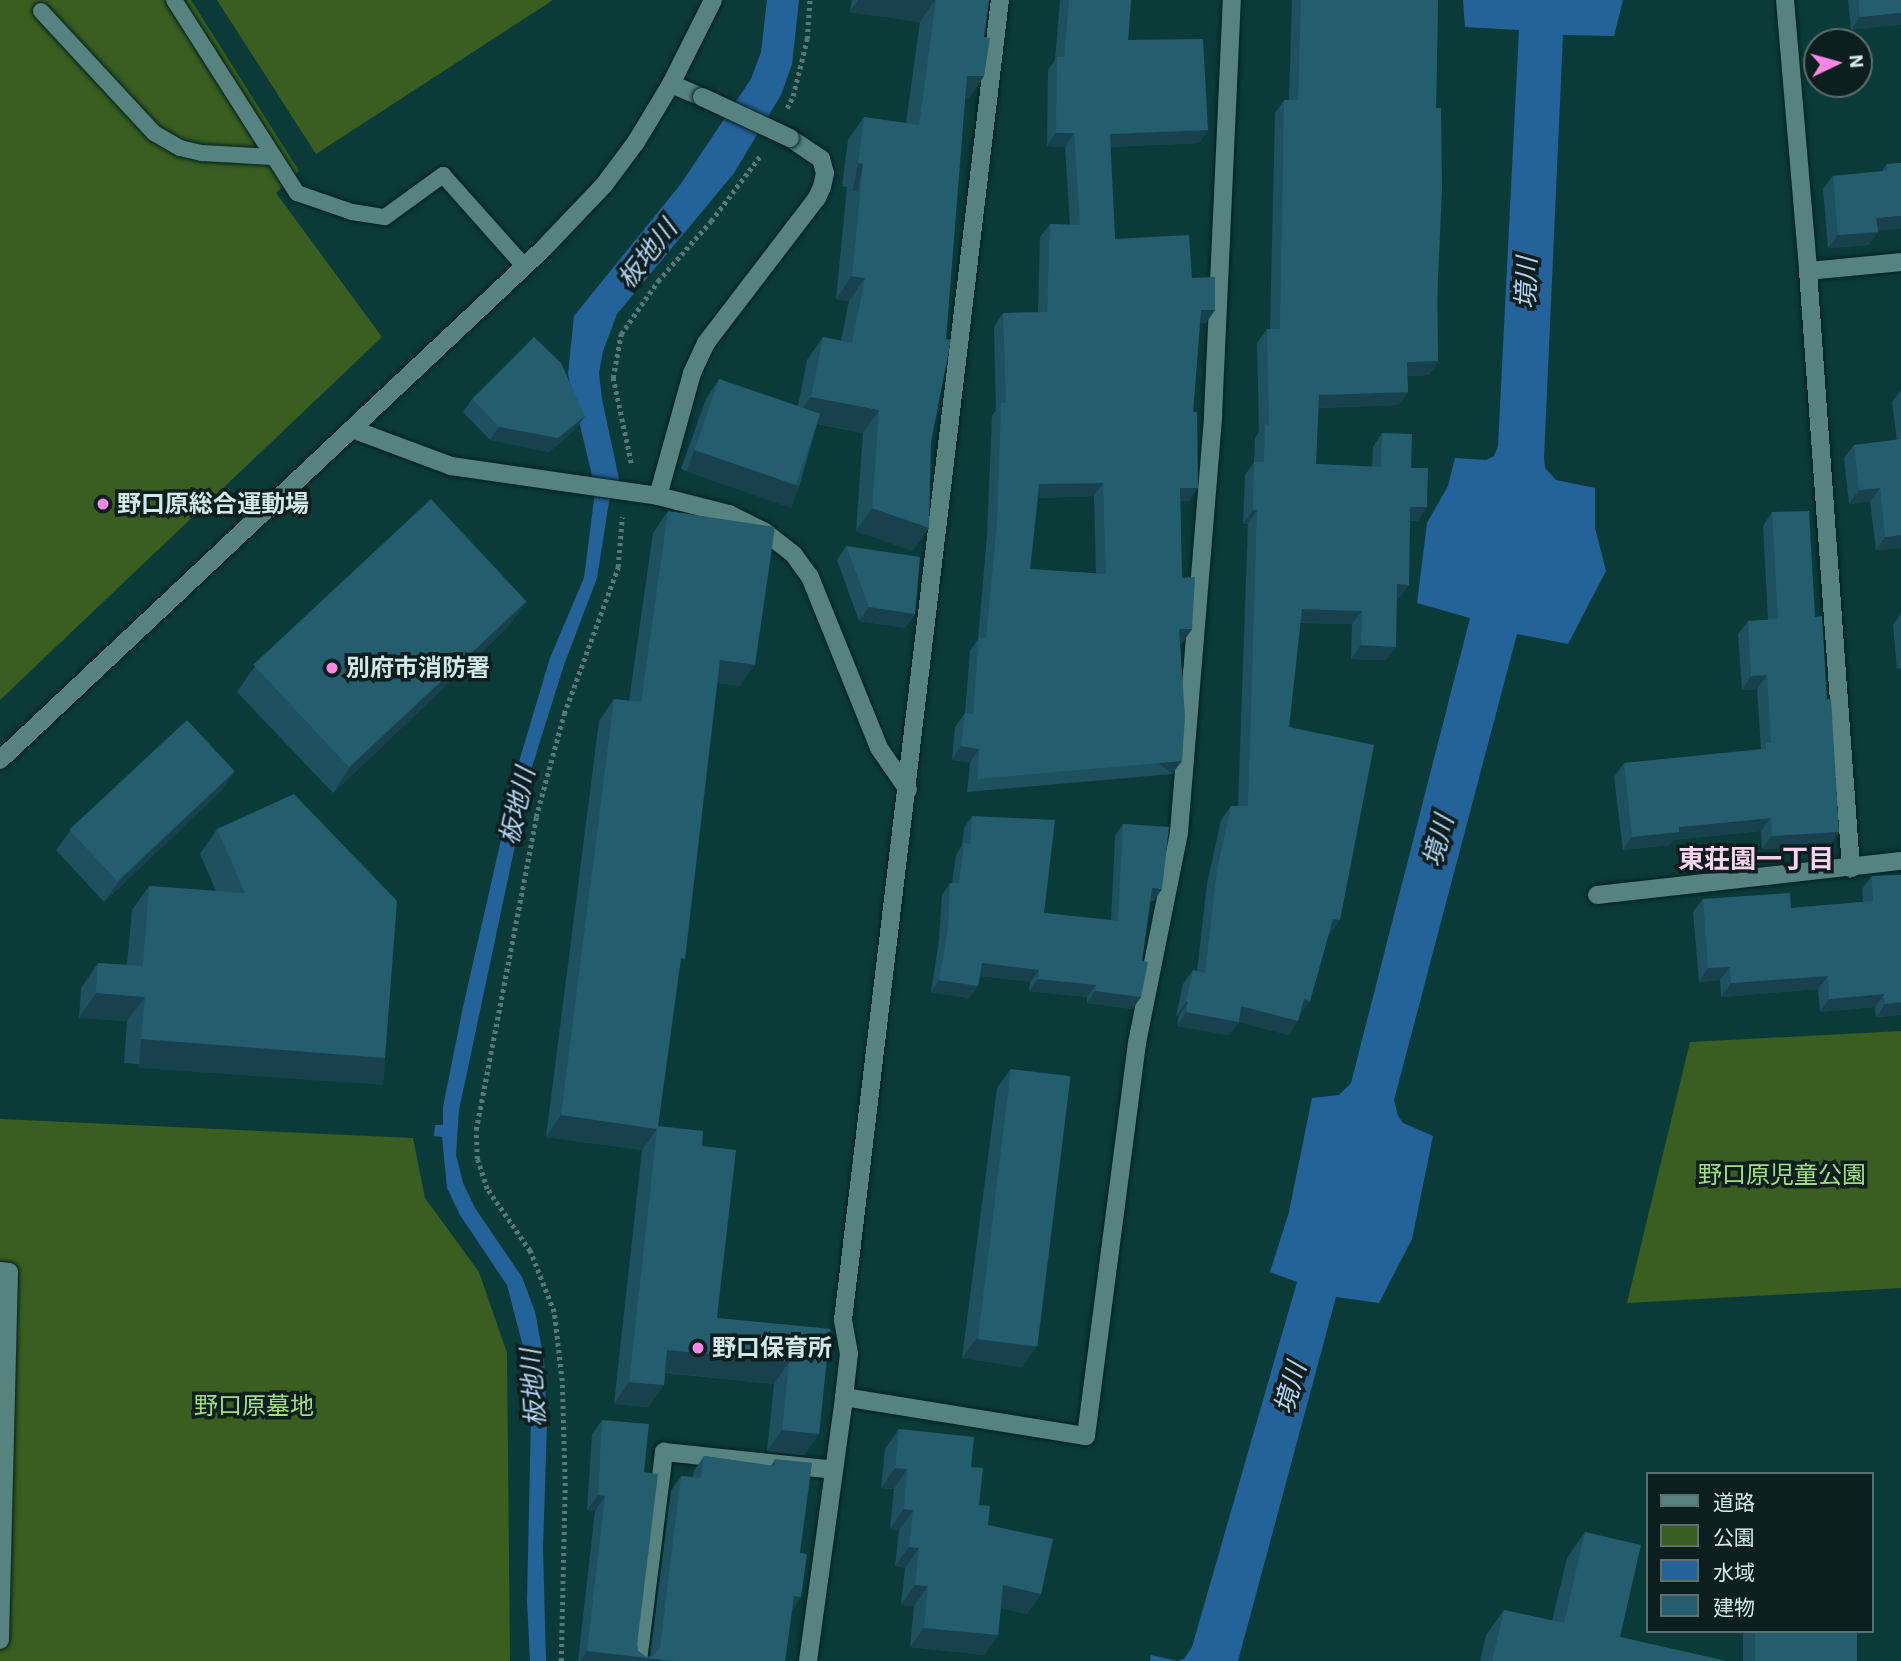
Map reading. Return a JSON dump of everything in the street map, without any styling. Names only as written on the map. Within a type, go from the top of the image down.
[{"type":"street","points":[[0,761],[525,267],[604,185],[636,142],[671,84],[713,0]]},
{"type":"street","points":[[808,1661],[849,1354],[843,1320],[1000,0]]},
{"type":"street","points":[[844,1397],[1086,1436],[1137,1043],[1179,832],[1213,415],[1233,0]]},
{"type":"street","points":[[1785,0],[1808,271],[1851,868]]},
{"type":"street","points":[[657,496],[692,373],[706,343],[817,198],[825,173],[821,159],[790,138],[671,84]]},
{"type":"street","points":[[1808,271],[1901,262]]},
{"type":"street","points":[[352,429],[451,466],[657,496],[729,514],[765,532],[794,555],[810,577],[879,748],[908,790]]},
{"type":"street","points":[[1597,895],[1851,868],[1901,860]]},
{"type":"street","points":[[0,1271],[9,1272],[0,1640]]},
{"type":"street","points":[[638,1661],[664,1452],[834,1470]]},
{"type":"lane","points":[[174,0],[297,193],[352,212],[385,217],[443,175],[525,267]]},
{"type":"lane","points":[[41,11],[154,133],[180,148],[202,153],[273,157]]},
{"type":"path","points":[[781,119],[793,96],[807,39],[810,0]]},
{"type":"path","points":[[632,466],[622,432],[614,378],[621,334],[658,281],[711,221],[763,152]]},
{"type":"path","points":[[561,1661],[565,1460],[562,1381],[554,1312],[530,1251],[487,1189],[477,1159],[475,1130],[536,817],[564,714],[618,567],[622,516]]},
{"type":"green space","name":"野口原総合運動場","points":[[0,0],[191,0],[299,171],[276,193],[382,337],[0,700]]},
{"type":"green space","points":[[217,0],[553,0],[316,154]]},
{"type":"green space","name":"野口原児童公園","points":[[1901,1031],[1901,1288],[1627,1303],[1690,1042]]},
{"type":"green space","name":"野口原墓地","points":[[0,1119],[413,1138],[425,1198],[479,1272],[507,1353],[510,1661],[0,1661]]},
{"type":"water","name":"板地川","points":[[767,0],[799,0],[792,64],[781,95],[734,173],[617,314],[603,351],[599,373],[602,399],[619,479],[609,502],[597,578],[564,665],[531,770],[459,1110],[456,1155],[463,1183],[475,1208],[522,1277],[535,1312],[544,1360],[547,1425],[543,1548],[546,1661],[530,1661],[527,1600],[531,1417],[527,1362],[507,1285],[460,1215],[447,1188],[442,1137],[434,1136],[435,1125],[443,1125],[443,1107],[463,1007],[518,765],[550,658],[584,578],[594,500],[593,480],[568,374],[574,316],[680,185],[751,79],[761,52]]},
{"type":"water","name":"境川","points":[[1463,0],[1623,0],[1614,36],[1563,35],[1544,458],[1545,468],[1556,480],[1595,488],[1595,528],[1606,571],[1568,644],[1517,634],[1394,1100],[1398,1116],[1403,1123],[1433,1136],[1412,1239],[1379,1303],[1336,1297],[1238,1661],[1177,1661],[1184,1659],[1192,1647],[1297,1282],[1270,1272],[1289,1212],[1312,1098],[1339,1095],[1351,1083],[1470,618],[1417,603],[1427,523],[1448,486],[1455,458],[1486,460],[1494,456],[1498,446],[1519,30],[1465,27]]},
{"type":"water","points":[[1151,1655],[1177,1661],[1150,1661]]},
{"type":"building","points":[[936,0],[989,0],[984,37],[990,38],[984,76],[967,76],[946,339],[951,340],[931,442],[929,528],[872,508],[879,410],[811,397],[823,337],[852,343],[865,278],[852,276],[863,164],[858,163],[864,117],[919,125]]},
{"type":"building","points":[[1069,0],[1131,0],[1128,40],[1203,39],[1208,130],[1110,134],[1115,239],[1189,235],[1192,278],[1215,277],[1215,310],[1201,310],[1193,412],[1197,412],[1198,488],[1180,488],[1182,578],[1195,577],[1192,629],[1179,629],[1185,717],[1182,761],[977,779],[979,749],[961,746],[965,713],[973,714],[979,638],[986,638],[997,523],[1001,402],[1006,403],[1003,313],[1047,312],[1050,224],[1080,225],[1074,133],[1056,133],[1057,57],[1064,57]],"holes":[[[1103,483],[1106,574],[1030,569],[1039,484]]]},
{"type":"building","points":[[1301,0],[1438,0],[1436,108],[1441,108],[1442,189],[1437,301],[1438,361],[1407,362],[1408,392],[1319,395],[1316,464],[1381,467],[1382,433],[1412,434],[1411,468],[1428,468],[1427,507],[1410,507],[1409,585],[1397,584],[1396,647],[1361,645],[1362,611],[1302,609],[1289,727],[1374,745],[1340,920],[1333,919],[1310,1001],[1304,999],[1298,1021],[1241,1006],[1239,1022],[1186,1012],[1186,1002],[1193,970],[1205,973],[1217,870],[1231,806],[1248,806],[1257,510],[1253,510],[1254,462],[1264,462],[1265,424],[1269,425],[1267,329],[1280,329],[1284,100],[1298,100]]},
{"type":"building","points":[[1858,0],[1901,0],[1901,13],[1860,17]]},
{"type":"building","points":[[1901,163],[1901,216],[1876,218],[1878,232],[1838,235],[1833,176],[1887,171],[1887,164]]},
{"type":"building","points":[[534,337],[561,363],[585,416],[558,438],[499,427],[472,399]]},
{"type":"building","points":[[719,379],[820,414],[796,485],[695,450]]},
{"type":"building","points":[[1901,439],[1901,535],[1885,537],[1880,488],[1859,490],[1854,445]]},
{"type":"building","points":[[431,499],[526,601],[349,767],[253,665]]},
{"type":"building","points":[[668,511],[775,527],[755,665],[720,660],[685,959],[681,958],[658,1126],[703,1131],[702,1146],[736,1150],[717,1318],[830,1329],[819,1434],[782,1430],[789,1362],[667,1350],[664,1385],[629,1382],[657,1129],[561,1115],[614,699],[641,702]]},
{"type":"building","points":[[1809,511],[1815,617],[1822,616],[1827,699],[1831,699],[1839,832],[1772,836],[1771,818],[1679,827],[1679,832],[1632,837],[1624,763],[1766,749],[1766,743],[1771,743],[1767,675],[1751,676],[1748,621],[1778,619],[1772,512]]},
{"type":"building","points":[[846,546],[920,557],[915,614],[869,607]]},
{"type":"building","points":[[187,720],[235,771],[117,881],[69,830]]},
{"type":"building","points":[[294,794],[397,901],[385,1058],[141,1039],[145,997],[96,993],[98,963],[143,966],[149,886],[245,893],[217,829]]},
{"type":"building","points":[[972,816],[1055,820],[1044,913],[1118,921],[1123,824],[1169,827],[1162,889],[1152,888],[1142,961],[1148,962],[1141,997],[1095,991],[1096,985],[1038,979],[1039,970],[982,963],[978,986],[939,980],[948,928],[950,883],[959,883],[964,843],[970,844]]},
{"type":"building","points":[[1901,875],[1901,1002],[1885,1004],[1884,994],[1829,999],[1828,976],[1731,983],[1730,967],[1708,968],[1703,899],[1790,893],[1791,908],[1873,901],[1872,876]]},
{"type":"building","points":[[1011,1069],[1071,1076],[1037,1346],[978,1339]]},
{"type":"building","points":[[602,1420],[649,1424],[644,1472],[658,1474],[637,1645],[638,1651],[646,1657],[653,1656],[660,1648],[681,1476],[701,1478],[704,1456],[775,1466],[775,1459],[812,1463],[800,1553],[807,1554],[801,1597],[794,1596],[785,1661],[674,1661],[587,1651],[605,1496],[598,1495]]},
{"type":"building","points":[[899,1429],[974,1437],[971,1467],[983,1468],[979,1505],[990,1506],[988,1525],[1053,1539],[1041,1594],[1003,1585],[998,1635],[924,1628],[928,1586],[915,1585],[919,1548],[909,1547],[913,1510],[904,1509],[907,1469],[895,1468]]},
{"type":"building","points":[[1585,1532],[1641,1545],[1620,1637],[1726,1661],[1492,1661],[1504,1610],[1564,1623]]},
{"type":"building","points":[[1755,1633],[1857,1633],[1857,1661],[1755,1661]]},
{"type":"place","name":"野口原総合運動場","points":[[103,504]]},
{"type":"place","name":"別府市消防署","points":[[332,668]]},
{"type":"place","name":"野口保育所","points":[[698,1348]]},
{"type":"district","name":"東荘園一丁目","points":[[1756,859]]}]
